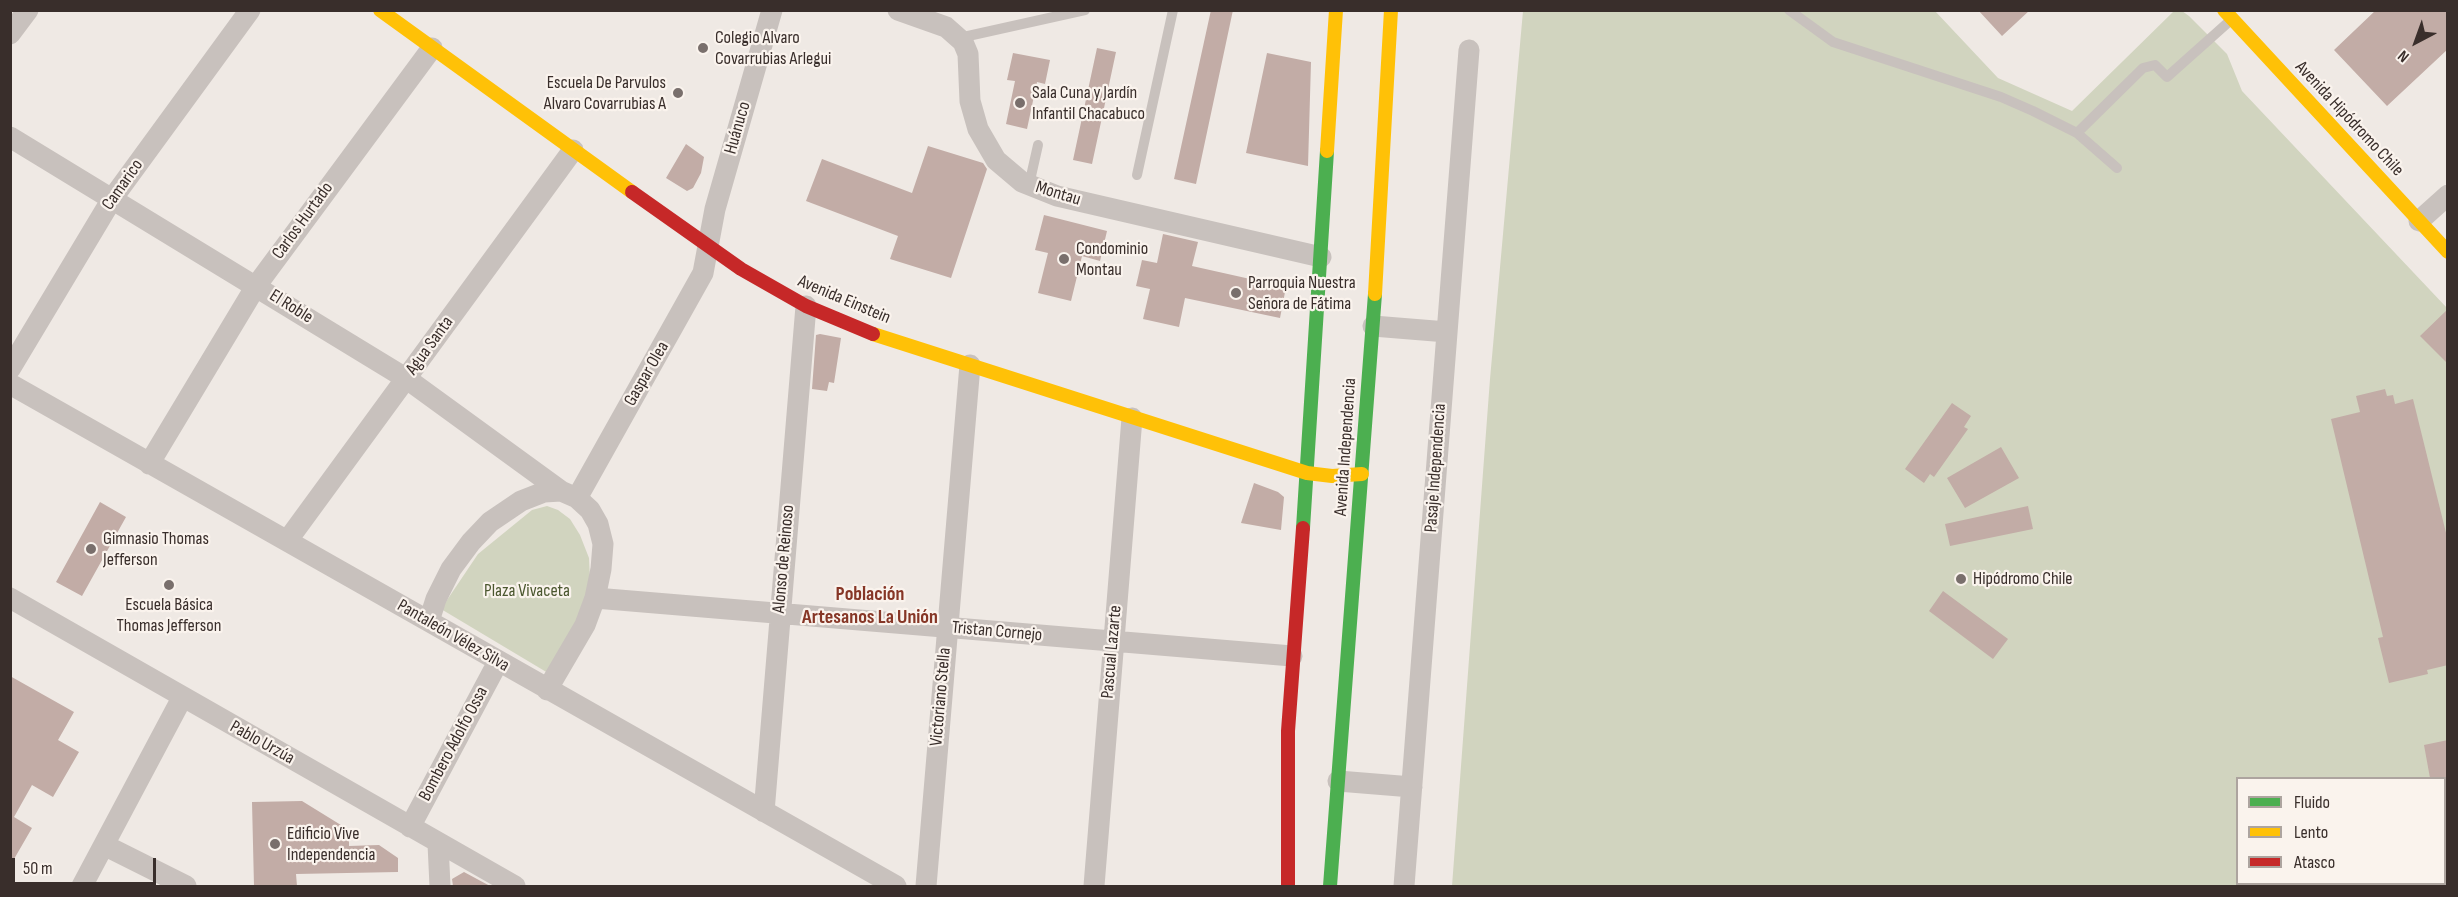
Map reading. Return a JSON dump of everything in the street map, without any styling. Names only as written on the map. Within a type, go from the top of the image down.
[{"type":"main road","name":"Avenida Einstein","points":[[380,10],[708,247],[741,269],[806,306],[870,333],[1132,418],[1317,475],[1351,475]]},
{"type":"main road","name":"Avenida Independencia","points":[[1288,886],[1287,754],[1292,656],[1317,475],[1321,257],[1336,10]]},
{"type":"main road","name":"Avenida Independencia","points":[[1330,886],[1338,781],[1351,475],[1373,326],[1391,10]]},
{"type":"main road","name":"Avenida Hipódromo Chile","points":[[2228,15],[2448,252]]},
{"type":"street","points":[[10,34],[28,10]]},
{"type":"street","name":"Camarico","points":[[10,369],[112,199],[250,10]]},
{"type":"street","name":"Huánuco","points":[[708,247],[715,209],[772,10]]},
{"type":"street","points":[[898,10],[946,27],[959,38]]},
{"type":"street","name":"Montau","points":[[959,38],[968,54],[970,101],[982,139],[1004,168],[1029,185],[1057,196],[1321,257]]},
{"type":"street","name":"Carlos Hurtado","points":[[149,464],[256,286],[432,48]]},
{"type":"street","name":"Pasaje Independencia","points":[[1404,886],[1468,50]]},
{"type":"street","name":"El Roble","points":[[10,137],[406,379],[569,494]]},
{"type":"street","name":"Agua Santa","points":[[287,541],[573,150]]},
{"type":"street","points":[[2419,221],[2448,195]]},
{"type":"street","name":"Gaspar Olea","points":[[569,494],[700,280],[708,247]]},
{"type":"street","name":"Alonso de Reinoso","points":[[764,812],[806,306]]},
{"type":"street","points":[[1373,326],[1447,332]]},
{"type":"street","name":"Victoriano Stella","points":[[926,886],[970,365]]},
{"type":"street","name":"Pantaleón Vélez Silva","points":[[10,384],[896,886]]},
{"type":"street","name":"Pascual Lazarte","points":[[1094,886],[1132,418]]},
{"type":"street","points":[[429,621],[436,599],[451,569],[485,526],[521,501],[544,492],[569,494],[595,517],[603,544],[602,569],[585,625],[547,690]]},
{"type":"street","name":"Pablo Urzúa","points":[[10,598],[515,886]]},
{"type":"street","name":"Tristan Cornejo","points":[[595,598],[1292,656]]},
{"type":"street","name":"Bombero Adolfo Ossa","points":[[410,827],[498,662]]},
{"type":"street","points":[[82,886],[182,698]]},
{"type":"street","points":[[1338,781],[1412,787]]},
{"type":"street","points":[[438,844],[440,886]]},
{"type":"street","points":[[104,845],[186,886]]},
{"type":"lane","points":[[959,38],[1085,10]]},
{"type":"lane","points":[[1137,175],[1173,10]]},
{"type":"lane","points":[[1368,216],[1382,10]]},
{"type":"lane","points":[[1789,10],[1833,42],[2001,97],[2077,133],[2117,168]]},
{"type":"lane","points":[[2077,133],[2143,68],[2155,65],[2167,77],[2228,15]]},
{"type":"lane","points":[[1029,185],[1038,145]]},
{"type":"green space","name":"Hipódromo Chile","points":[[1523,11],[1935,11],[1998,78],[2072,111],[2174,11],[2182,11],[2227,54],[2242,91],[2447,308],[2447,886],[1452,886],[1490,379]]},
{"type":"green space","name":"Plaza Vivaceta","points":[[547,506],[558,510],[570,519],[580,535],[589,558],[590,579],[579,621],[548,673],[441,609],[478,554],[532,510]]},
{"type":"building","points":[[1211,10],[1233,10],[1196,184],[1174,179]]},
{"type":"building","points":[[1978,10],[2030,10],[2002,36]]},
{"type":"building","points":[[2376,10],[2448,10],[2448,49],[2387,106],[2334,50]]},
{"type":"building","points":[[1097,48],[1116,52],[1092,164],[1073,160]]},
{"type":"building","points":[[1013,53],[1050,60],[1045,84],[1037,82],[1027,129],[1006,124],[1015,81],[1007,80]]},
{"type":"building","points":[[1267,53],[1311,62],[1308,166],[1246,153]]},
{"type":"building","points":[[686,144],[704,157],[701,173],[693,188],[687,191],[666,178]]},
{"type":"building","points":[[928,146],[983,163],[987,169],[951,278],[890,259],[898,236],[806,201],[822,159],[912,193]]},
{"type":"building","name":"Condominio Montau","points":[[1044,215],[1107,231],[1100,261],[1082,256],[1071,301],[1038,293],[1048,253],[1035,250]]},
{"type":"building","points":[[1163,234],[1198,242],[1192,266],[1286,287],[1280,318],[1185,298],[1179,327],[1143,319],[1150,289],[1136,286],[1142,260],[1157,263]]},
{"type":"building","points":[[2448,309],[2448,364],[2420,336]]},
{"type":"building","points":[[816,335],[841,338],[834,383],[829,382],[827,391],[812,389]]},
{"type":"building","points":[[2385,389],[2387,396],[2393,395],[2395,404],[2413,399],[2448,541],[2448,665],[2427,670],[2428,674],[2389,683],[2378,638],[2383,637],[2331,419],[2360,412],[2356,396]]},
{"type":"building","points":[[1952,403],[1971,416],[1964,427],[1968,429],[1934,477],[1930,474],[1924,483],[1905,469]]},
{"type":"building","points":[[2001,447],[2019,478],[1965,508],[1947,478]]},
{"type":"building","points":[[1254,483],[1278,492],[1284,497],[1281,530],[1241,523]]},
{"type":"building","name":"Gimnasio Thomas Jefferson","points":[[100,502],[126,517],[82,596],[56,582]]},
{"type":"building","points":[[2028,506],[2033,529],[1950,546],[1945,524]]},
{"type":"building","points":[[1943,591],[2008,639],[1993,659],[1929,611]]},
{"type":"building","points":[[10,676],[74,712],[58,740],[79,752],[53,797],[32,785],[14,817],[32,828],[10,866]]},
{"type":"building","points":[[2448,740],[2448,778],[2430,777],[2424,745]]},
{"type":"building","points":[[302,801],[349,830],[349,846],[379,845],[398,858],[398,872],[296,874],[297,886],[254,886],[252,802]]},
{"type":"building","points":[[464,872],[490,886],[453,886],[452,879]]},
{"type":"traffic: fast","points":[[1303,528],[1327,151]]},
{"type":"traffic: fast","points":[[1330,886],[1375,294]]},
{"type":"traffic: slow","points":[[380,10],[632,192]]},
{"type":"traffic: slow","points":[[1327,151],[1336,10]]},
{"type":"traffic: slow","points":[[1375,294],[1391,10]]},
{"type":"traffic: slow","points":[[2224,10],[2448,252]]},
{"type":"traffic: slow","points":[[873,334],[1307,473],[1332,476],[1362,474]]},
{"type":"traffic: jam","points":[[632,192],[741,269],[806,306],[873,334]]},
{"type":"traffic: jam","points":[[1288,886],[1288,731],[1303,528]]},
{"type":"place","name":"Colegio Alvaro Covarrubias Arlegui","points":[[703,48]]},
{"type":"place","name":"Escuela De Parvulos Alvaro Covarrubias A","points":[[678,93]]},
{"type":"place","name":"Sala Cuna y Jardín Infantil Chacabuco","points":[[1020,103]]},
{"type":"place","name":"Condominio Montau","points":[[1064,259]]},
{"type":"place","name":"Parroquia Nuestra Señora de Fátima","points":[[1236,293]]},
{"type":"place","name":"Gimnasio Thomas Jefferson","points":[[91,549]]},
{"type":"place","name":"Hipódromo Chile","points":[[1961,579]]},
{"type":"place","name":"Escuela Básica Thomas Jefferson","points":[[169,585]]},
{"type":"place","name":"Edificio Vive Independencia","points":[[275,844]]},
{"type":"district","name":"Población Artesanos La Unión","points":[[870,606]]}]
